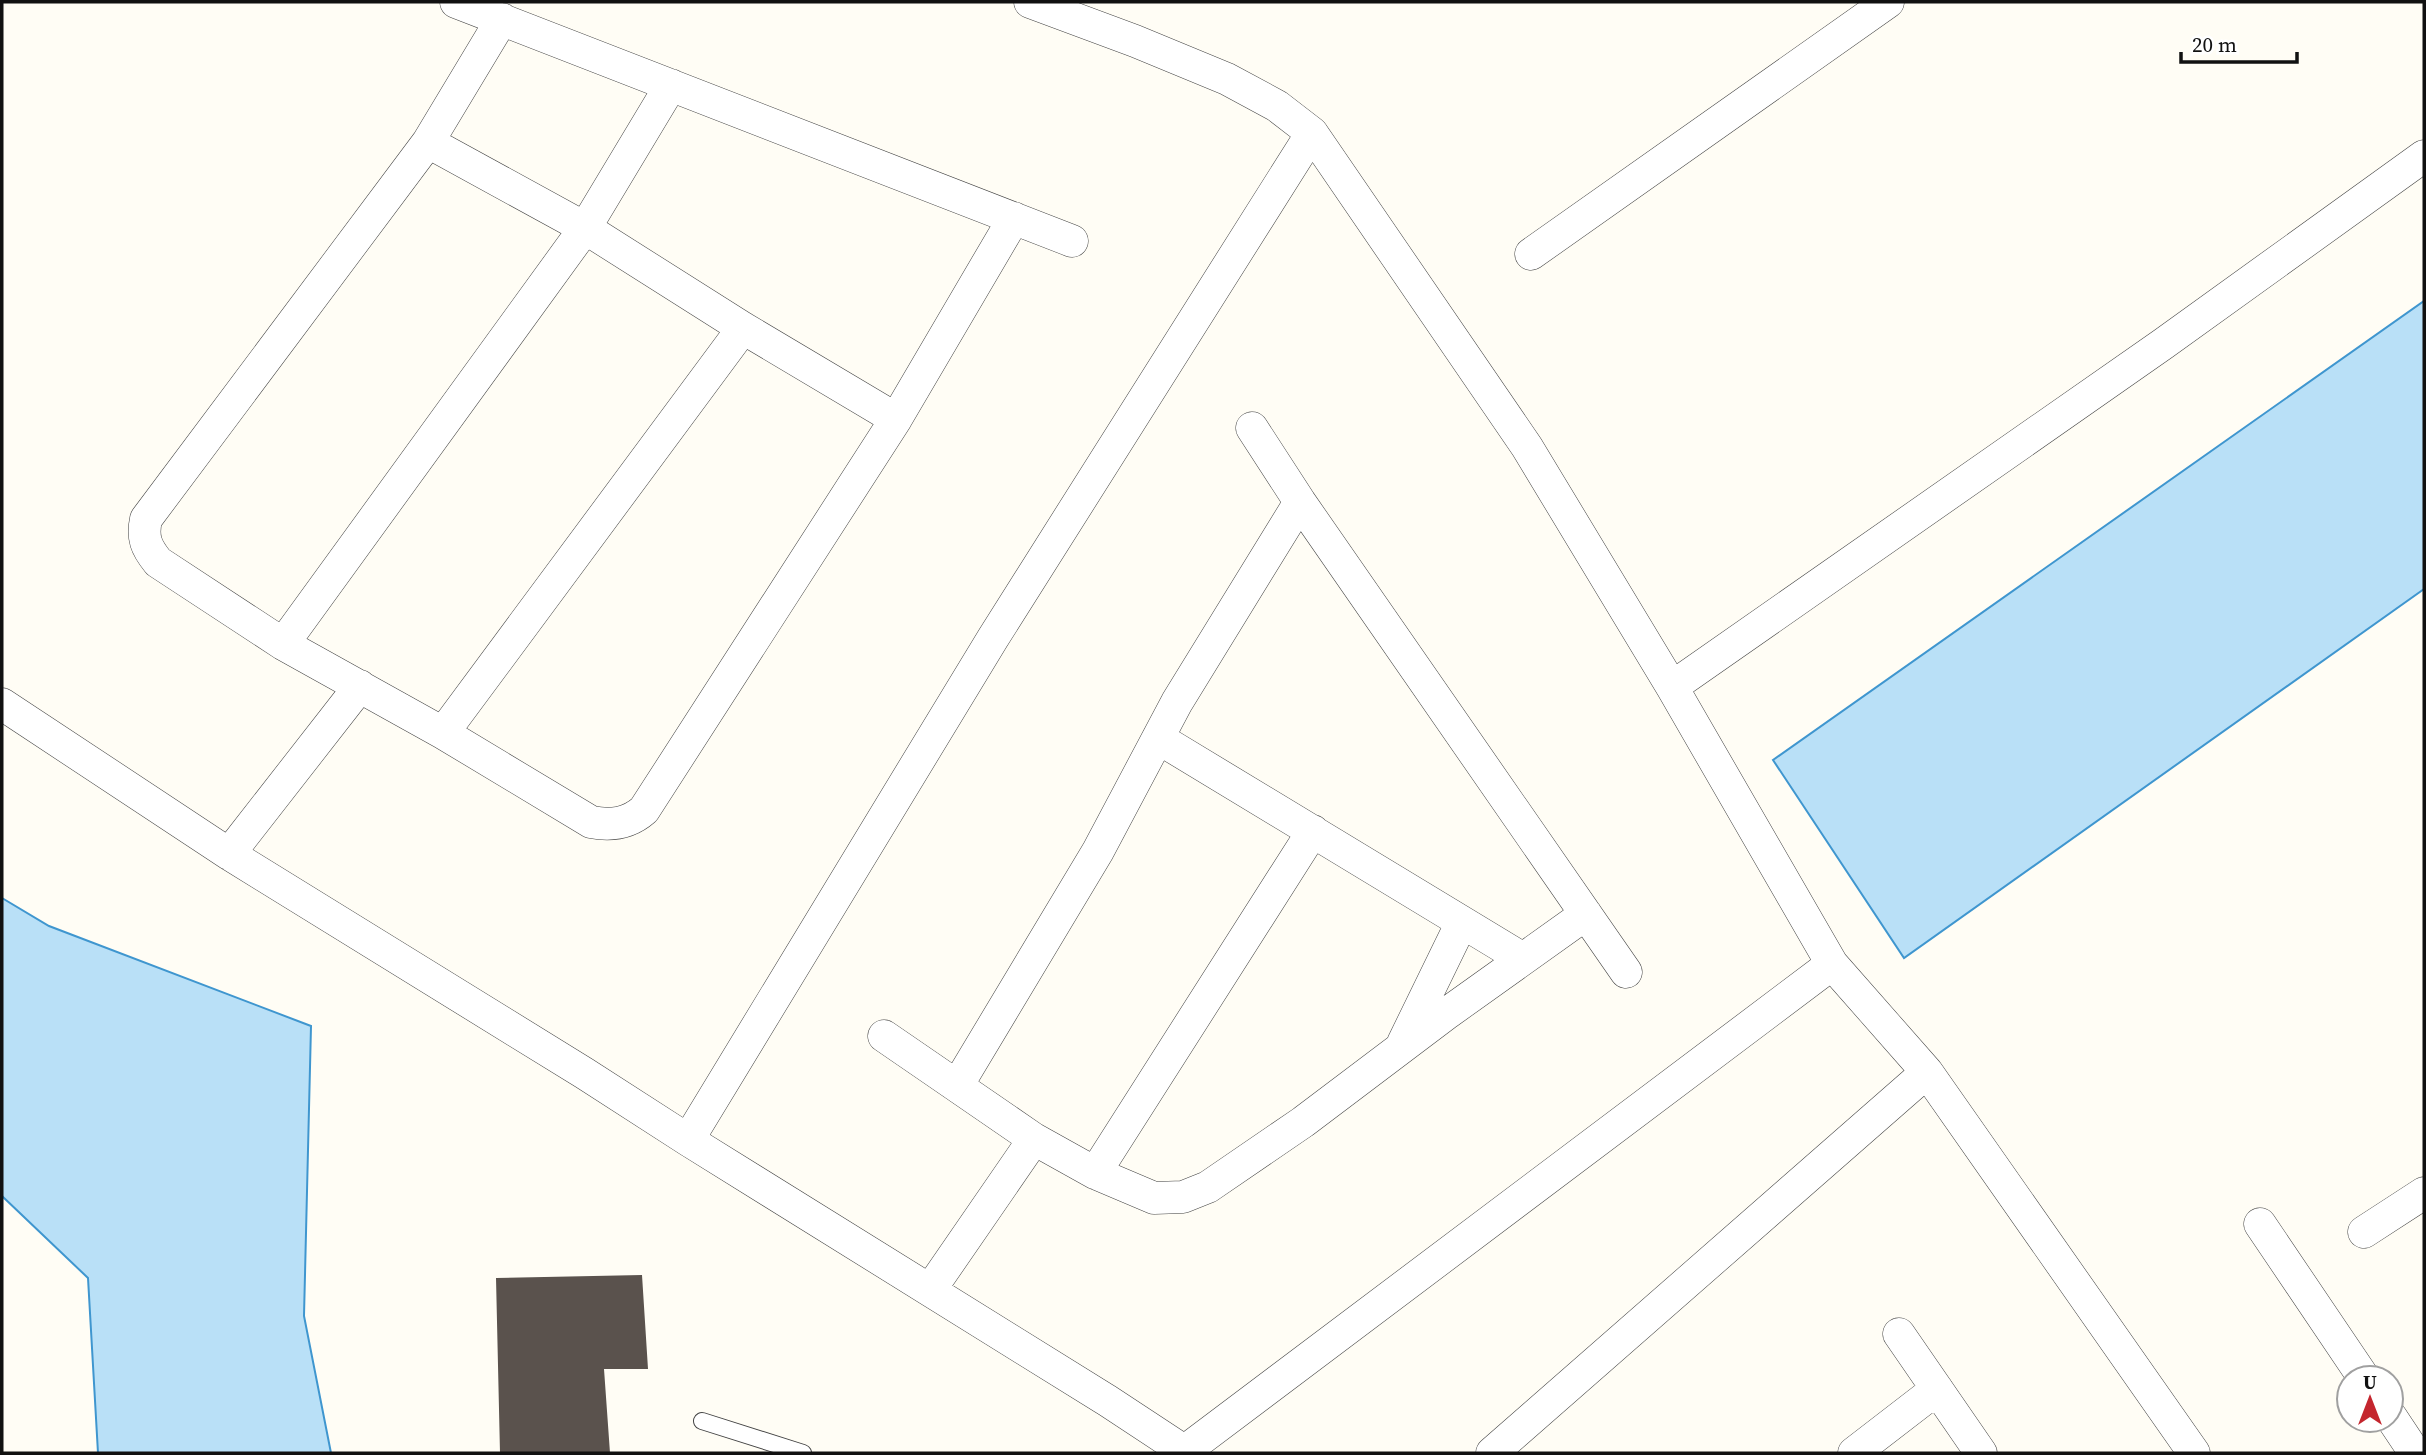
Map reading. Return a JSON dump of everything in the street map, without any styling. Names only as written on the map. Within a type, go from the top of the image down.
[{"type":"street","points":[[456,2],[1072,241]]},
{"type":"street","points":[[1030,2],[1227,79],[1277,106],[1312,133],[1527,447],[1672,687],[1832,964],[1927,1072],[2194,1453]]},
{"type":"street","points":[[1531,254],[1888,2]]},
{"type":"street","points":[[502,19],[428,142],[146,519],[142,535],[147,549],[158,562],[283,644],[443,733],[591,822],[605,825],[634,818],[644,810],[896,419],[1014,218]]},
{"type":"street","points":[[283,644],[584,228],[671,85]]},
{"type":"street","points":[[688,1140],[993,638],[1312,133]]},
{"type":"street","points":[[428,142],[584,228],[743,328],[896,419]]},
{"type":"street","points":[[1672,687],[2163,344],[2424,156]]},
{"type":"street","points":[[443,733],[743,328]]},
{"type":"street","points":[[1252,428],[1300,502],[1626,972]]},
{"type":"street","points":[[957,1086],[1098,851],[1177,702],[1300,502]]},
{"type":"street","points":[[229,854],[360,686]]},
{"type":"street","points":[[2,704],[229,854],[584,1073],[1186,1452],[1832,964]]},
{"type":"street","points":[[1158,738],[1523,959]]},
{"type":"street","points":[[1095,1173],[1312,831]]},
{"type":"street","points":[[884,1036],[1034,1139],[1095,1173],[1154,1198],[1183,1197],[1209,1187],[1303,1122],[1400,1048],[1586,914]]},
{"type":"street","points":[[1400,1048],[1462,922]]},
{"type":"street","points":[[1492,1453],[1927,1072]]},
{"type":"street","points":[[930,1290],[1034,1139]]},
{"type":"street","points":[[2364,1232],[2424,1193]]},
{"type":"street","points":[[2260,1224],[2355,1364]]},
{"type":"street","points":[[1899,1334],[1981,1453]]},
{"type":"street","points":[[1854,1453],[1937,1389]]},
{"type":"street","points":[[2403,1434],[2416,1453]]},
{"type":"lane","points":[[702,1421],[803,1453]]},
{"type":"water","points":[[2424,301],[2424,589],[1904,958],[1773,760]]},
{"type":"water","points":[[2,898],[49,926],[311,1026],[304,1316],[331,1453],[98,1453],[88,1278],[2,1196]]},
{"type":"building","points":[[642,1275],[648,1369],[604,1369],[610,1453],[500,1453],[496,1278]]}]
